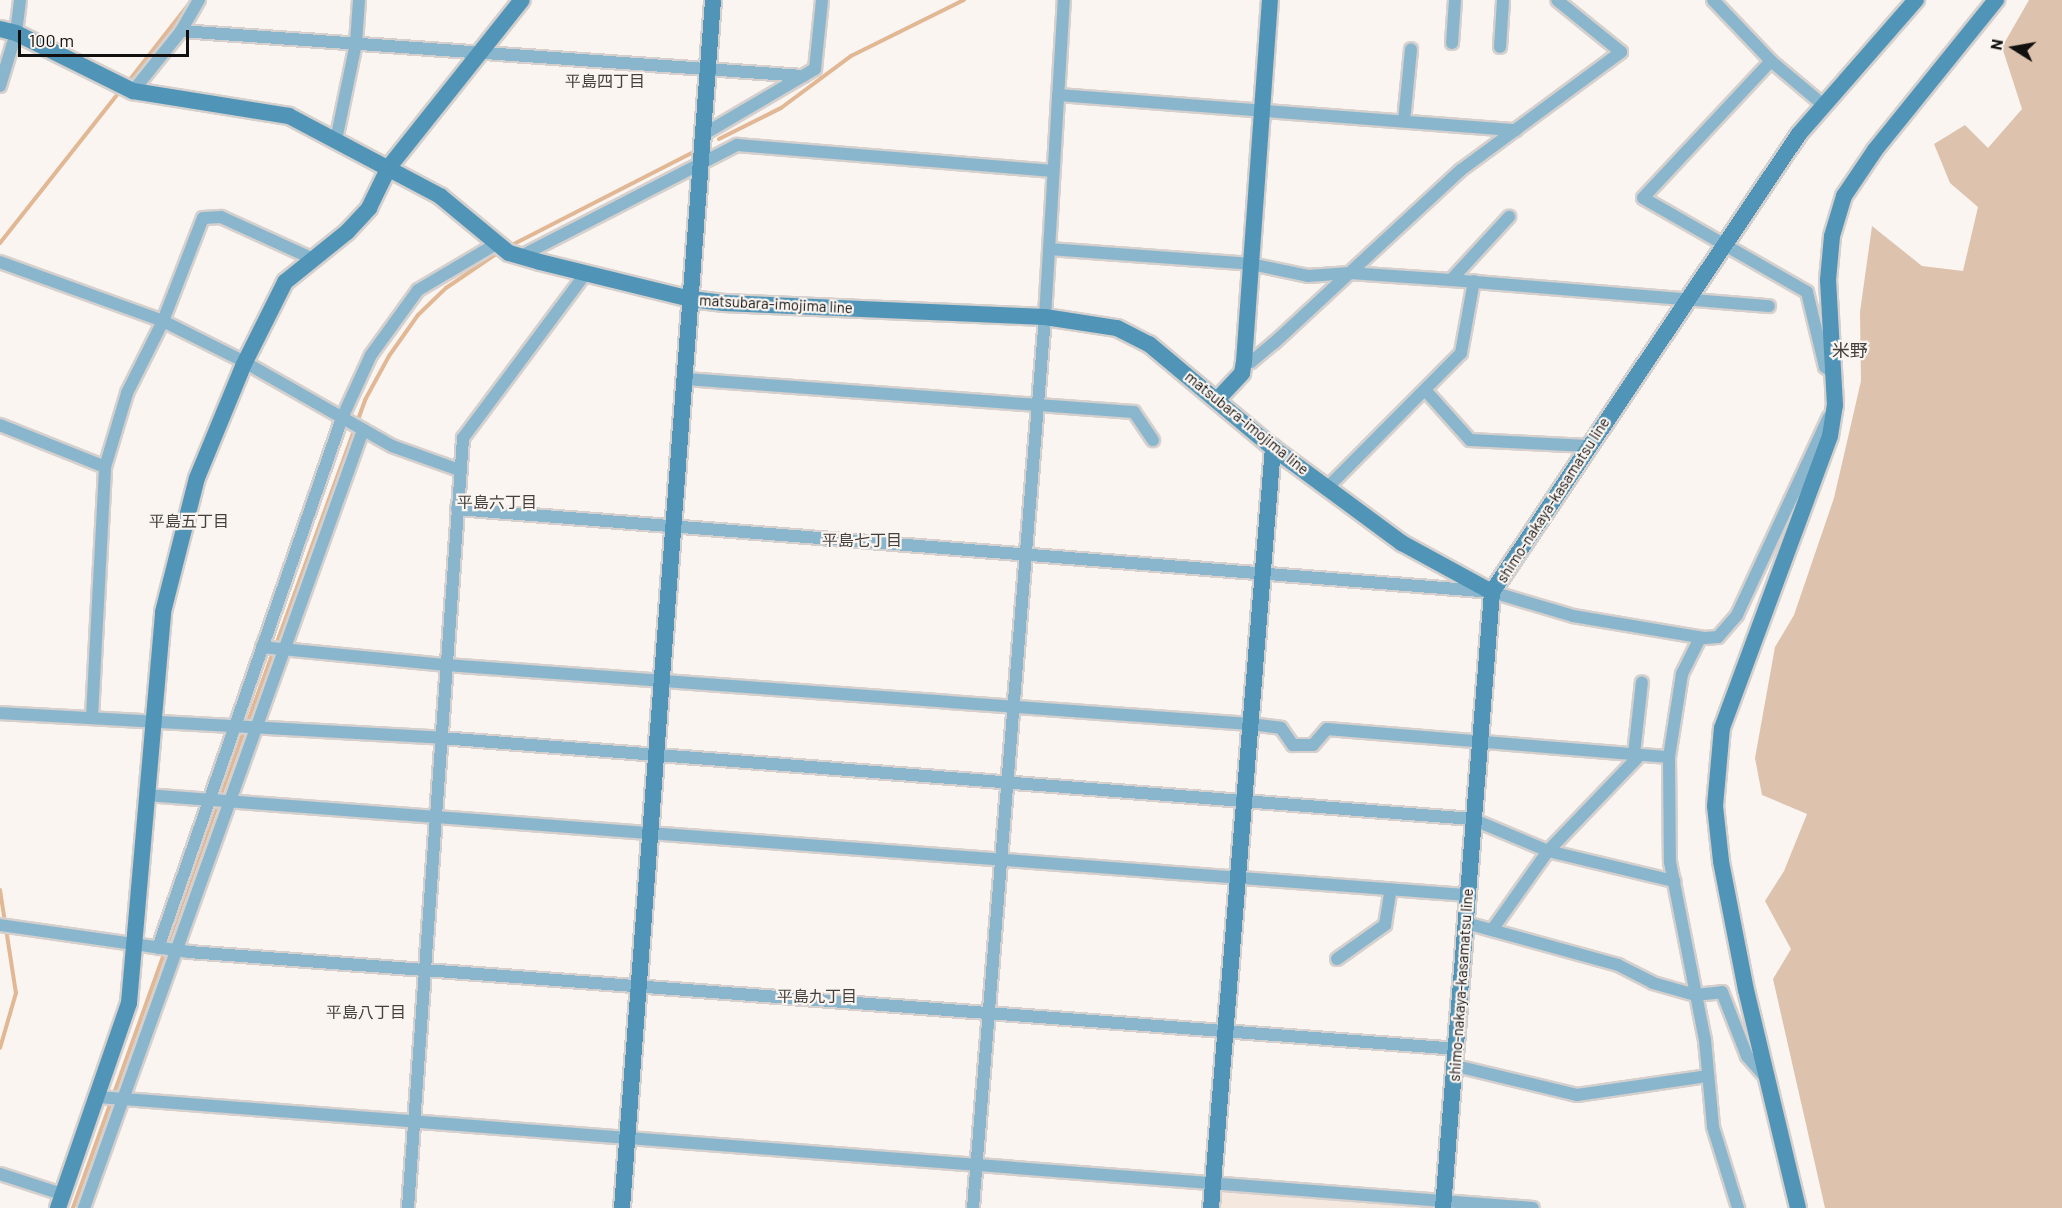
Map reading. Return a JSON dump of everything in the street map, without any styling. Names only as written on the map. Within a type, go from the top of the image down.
[{"type":"street","points":[[0,86],[8,31],[20,0]]},
{"type":"street","points":[[126,88],[181,30],[199,0]]},
{"type":"street","points":[[336,140],[356,43],[359,0]]},
{"type":"street","points":[[0,1174],[60,1201],[102,1097],[124,1026],[163,612],[197,478],[244,364],[285,282],[311,258],[347,232],[369,208],[389,167],[522,0]]},
{"type":"street","points":[[622,1208],[713,0]]},
{"type":"street","points":[[704,134],[815,69],[822,0]]},
{"type":"street","points":[[973,1208],[1036,404],[1045,317],[1064,0]]},
{"type":"street","points":[[1217,400],[1242,373],[1244,362],[1270,0]]},
{"type":"street","points":[[1452,43],[1455,0]]},
{"type":"street","points":[[1500,46],[1503,0]]},
{"type":"street","points":[[1244,362],[1251,362],[1274,343],[1461,170],[1621,52],[1557,0]]},
{"type":"street","points":[[1713,0],[1771,61],[1822,104]]},
{"type":"street","name":"shimo-nakaya-kasamatsu line","points":[[1443,1205],[1456,1057],[1472,819],[1492,592],[1588,446],[1822,104],[1916,0]]},
{"type":"street","points":[[1798,1208],[1767,1080],[1721,861],[1715,806],[1716,764],[1722,728],[1741,670],[1830,436],[1835,405],[1828,280],[1832,236],[1844,196],[1875,150],[1996,0]]},
{"type":"street","points":[[181,30],[803,76]]},
{"type":"street","name":"matsubara-imojima line","points":[[8,31],[126,88],[289,116],[440,196],[507,250],[586,273],[692,299],[1045,317],[1097,323],[1125,332],[1149,344],[1273,448],[1422,555],[1492,592]]},
{"type":"street","points":[[1404,121],[1411,49]]},
{"type":"street","points":[[1771,61],[1643,198],[1807,292],[1825,366],[1834,374]]},
{"type":"street","points":[[1058,95],[1516,129]]},
{"type":"street","points":[[84,1208],[121,1099],[166,949],[246,725],[282,648],[353,424],[371,355],[418,290],[702,165],[737,145],[1053,171]]},
{"type":"street","points":[[92,717],[105,467],[127,393],[163,321],[204,218],[221,217],[311,258]]},
{"type":"street","points":[[1451,280],[1509,217]]},
{"type":"street","points":[[1049,249],[1251,264],[1308,276],[1350,273],[1474,281],[1769,306]]},
{"type":"street","points":[[0,262],[163,321],[392,446],[459,470]]},
{"type":"street","points":[[408,1208],[463,438],[586,273]]},
{"type":"street","points":[[1328,487],[1426,391],[1461,353],[1474,281]]},
{"type":"street","points":[[685,379],[1134,412],[1153,440]]},
{"type":"street","points":[[1426,391],[1470,440],[1588,446]]},
{"type":"street","points":[[457,509],[674,525],[1024,557],[1492,592],[1573,616],[1700,638],[1718,637],[1737,615],[1835,405]]},
{"type":"street","points":[[166,949],[246,725],[264,647],[353,424]]},
{"type":"street","points":[[0,425],[105,467]]},
{"type":"street","points":[[1211,1208],[1273,448]]},
{"type":"street","points":[[1700,638],[1682,674],[1669,757],[1670,862],[1705,1040],[1713,1127],[1738,1208]]},
{"type":"street","points":[[264,647],[446,665],[1250,724],[1281,728],[1293,745],[1313,745],[1327,729],[1669,757]]},
{"type":"street","points":[[1492,930],[1548,851],[1637,754],[1642,682]]},
{"type":"street","points":[[0,713],[152,719],[441,738],[1472,819],[1548,851],[1674,881]]},
{"type":"street","points":[[146,795],[1468,895]]},
{"type":"street","points":[[1338,959],[1385,924],[1391,890]]},
{"type":"street","points":[[1466,923],[1618,964],[1653,983],[1695,995],[1722,992],[1747,1056],[1767,1080]]},
{"type":"street","points":[[0,925],[166,949],[1226,1031],[1456,1057],[1577,1095],[1707,1076]]},
{"type":"street","points":[[102,1097],[1213,1184],[1443,1205],[1533,1208]]},
{"type":"shaded area","points":[[2029,0],[2062,0],[2062,1208],[1825,1208],[1773,979],[1791,949],[1765,901],[1784,871],[1807,814],[1762,795],[1755,758],[1775,647],[1794,615],[1834,498],[1861,381],[1860,312],[1872,226],[1922,266],[1963,271],[1978,207],[1950,183],[1934,144],[1965,125],[1988,148],[2022,109],[2002,47]]},
{"type":"shaded area","points":[[1225,1188],[1433,1204],[1435,1208],[1220,1208],[1221,1191]]},
{"type":"waterway","points":[[128,82],[192,0]]},
{"type":"waterway","points":[[719,139],[781,108],[851,56],[964,0]]},
{"type":"waterway","points":[[0,243],[121,90]]},
{"type":"waterway","points":[[508,247],[694,152]]},
{"type":"waterway","points":[[276,645],[365,400],[389,356],[418,315],[446,288],[499,252]]},
{"type":"waterway","points":[[247,724],[273,652]]},
{"type":"waterway","points":[[220,797],[244,731]]},
{"type":"waterway","points":[[73,1208],[218,804]]},
{"type":"waterway","points":[[0,890],[16,993],[0,1048]]},
{"type":"district","name":"平島四丁目","points":[[605,81]]},
{"type":"district","name":"米野","points":[[1850,350]]},
{"type":"district","name":"平島六丁目","points":[[497,502]]},
{"type":"district","name":"平島五丁目","points":[[189,521]]},
{"type":"district","name":"平島七丁目","points":[[862,540]]},
{"type":"district","name":"平島九丁目","points":[[817,996]]},
{"type":"district","name":"平島八丁目","points":[[366,1012]]}]
